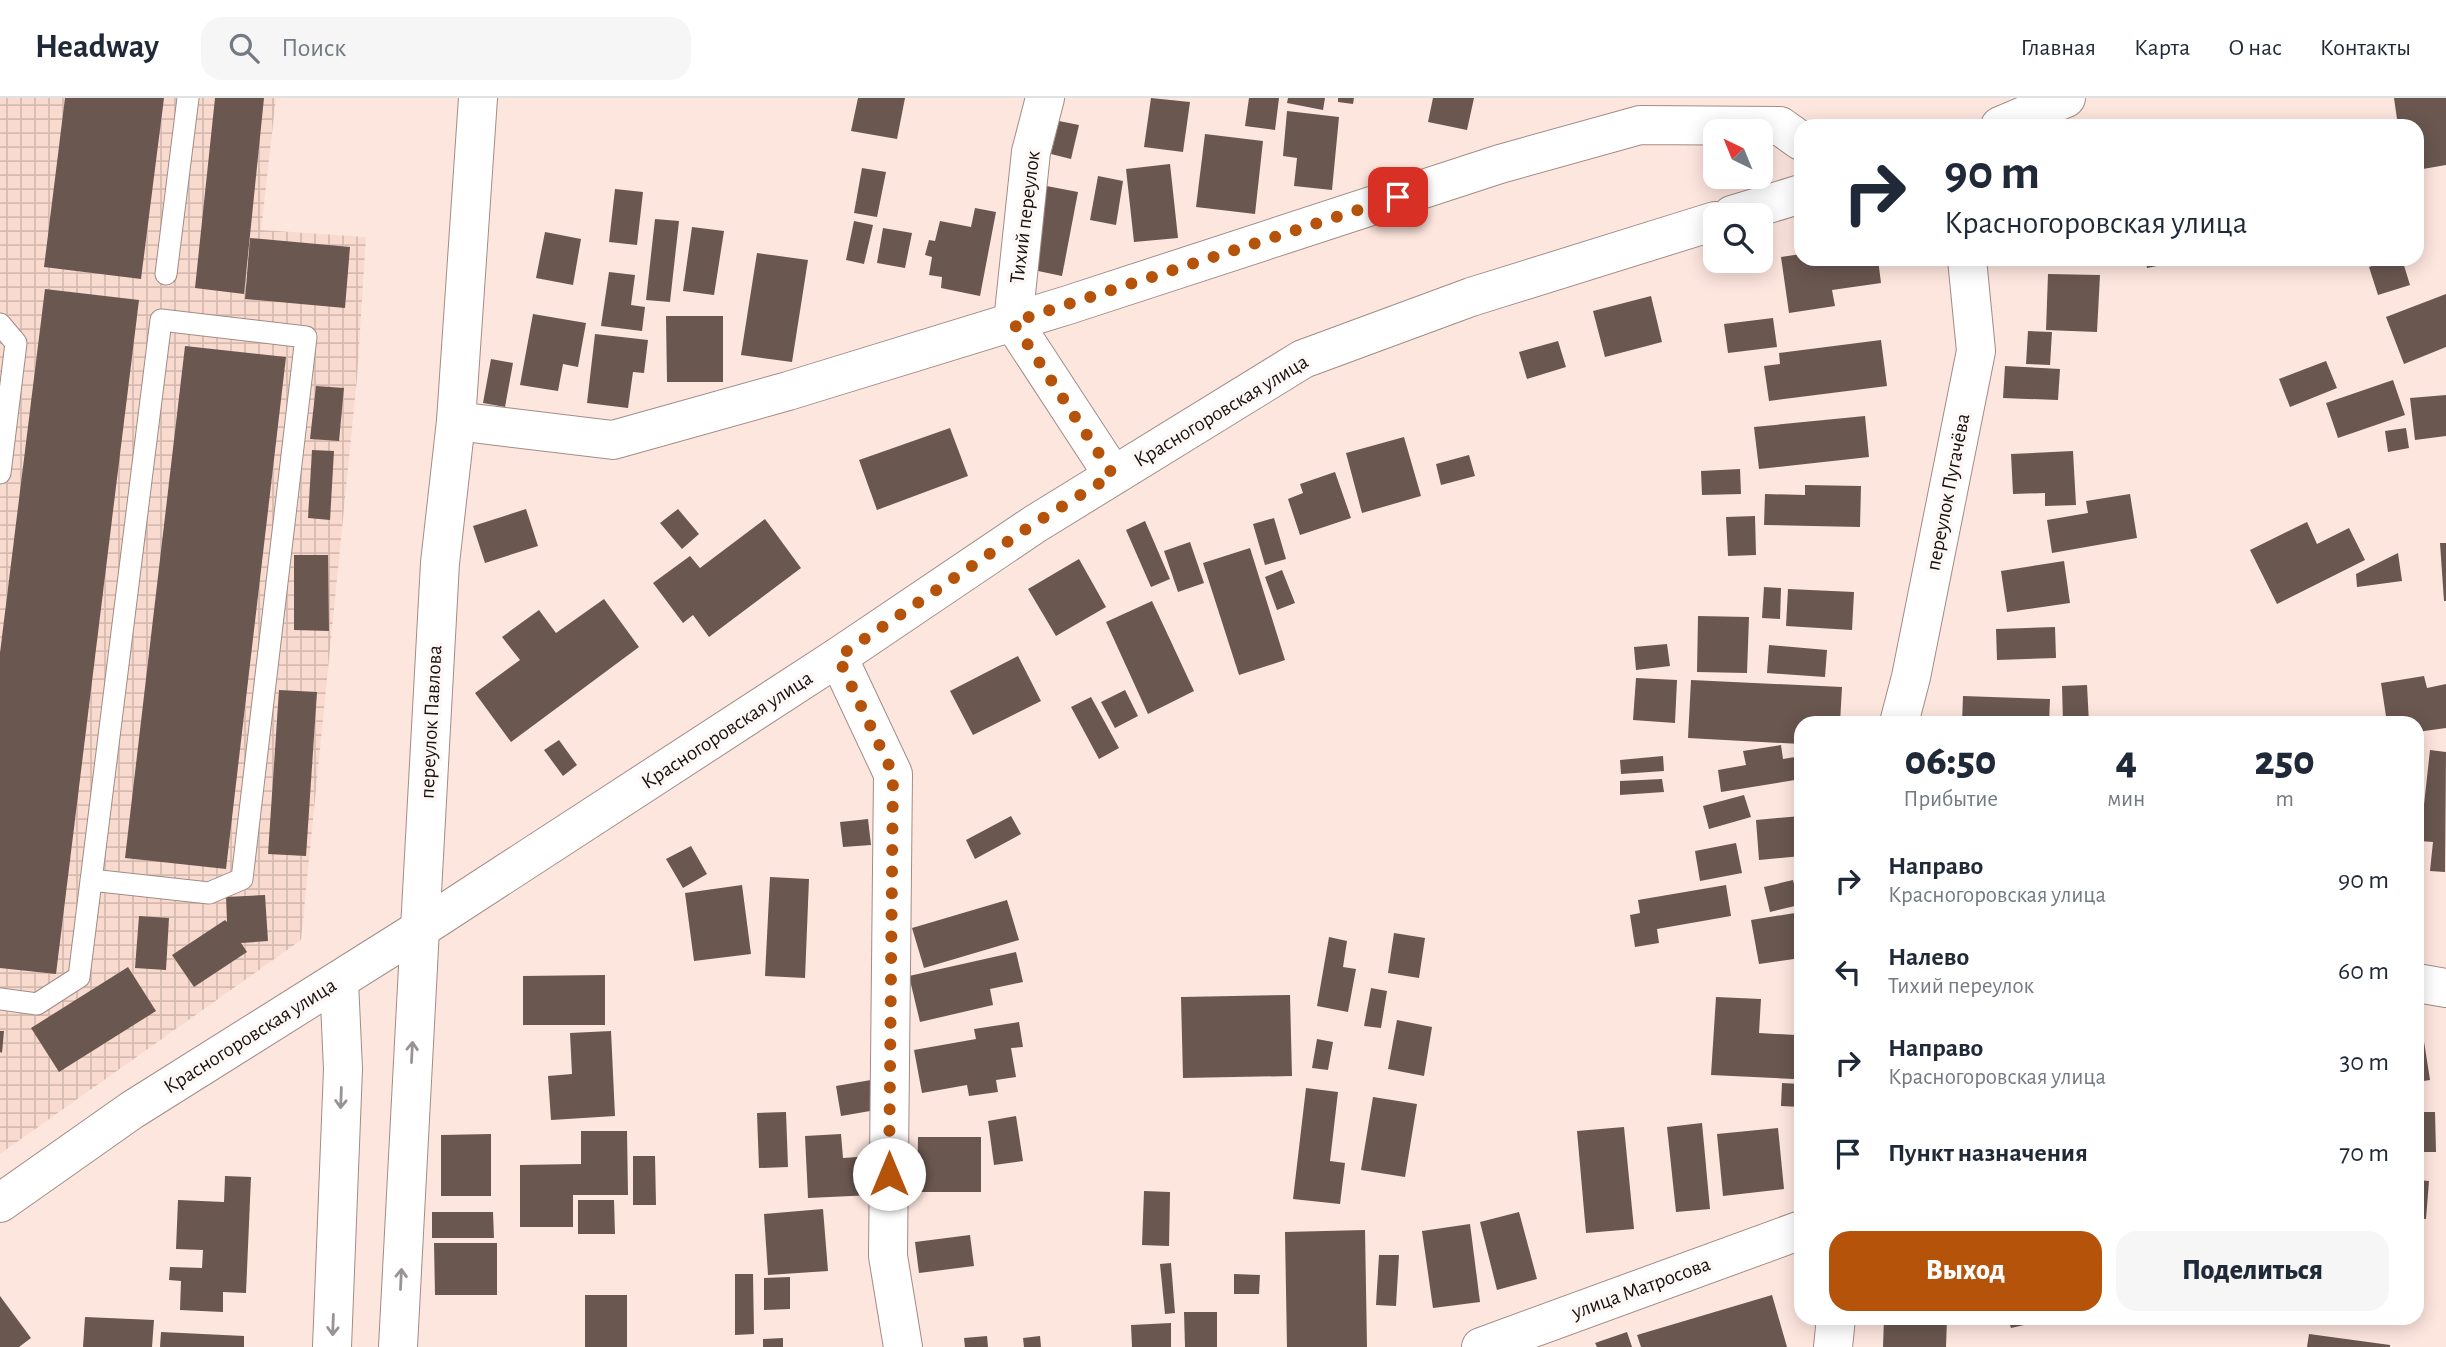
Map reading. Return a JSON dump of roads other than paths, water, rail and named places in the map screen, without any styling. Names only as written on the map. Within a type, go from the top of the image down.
[{"type":"street","name":"переулок Павлова","points":[[398,1347],[440,563],[457,421],[478,98]]},
{"type":"street","name":"Тихий переулок","points":[[1013,322],[1031,152],[1045,98]]},
{"type":"street","points":[[2016,119],[2066,98]]},
{"type":"street","points":[[457,421],[613,440],[788,391],[1013,322],[1500,164],[1640,125],[1780,126],[1794,136]]},
{"type":"street","points":[[1771,203],[1794,196]]},
{"type":"street","name":"Красногоровская улица","points":[[0,1203],[132,1110],[420,929],[838,657],[1035,523],[1303,359],[1471,298],[1703,225]]},
{"type":"street","name":"переулок Пугачёва","points":[[1901,716],[1976,351],[1968,266]]},
{"type":"street","points":[[1013,322],[1113,475]]},
{"type":"street","points":[[838,657],[893,774],[888,1256],[903,1347]]},
{"type":"street","points":[[332,1347],[343,1069],[339,981]]},
{"type":"street","points":[[2424,984],[2446,988]]},
{"type":"street","name":"улица Матросова","points":[[1481,1347],[1794,1233]]},
{"type":"street","points":[[1833,1347],[1835,1325]]},
{"type":"lane","points":[[166,274],[188,98]]},
{"type":"lane","points":[[0,999],[37,1004],[79,977],[91,880],[161,320],[306,337],[242,878],[209,893],[91,880]]},
{"type":"lane","points":[[0,324],[16,343],[0,473]]}]
